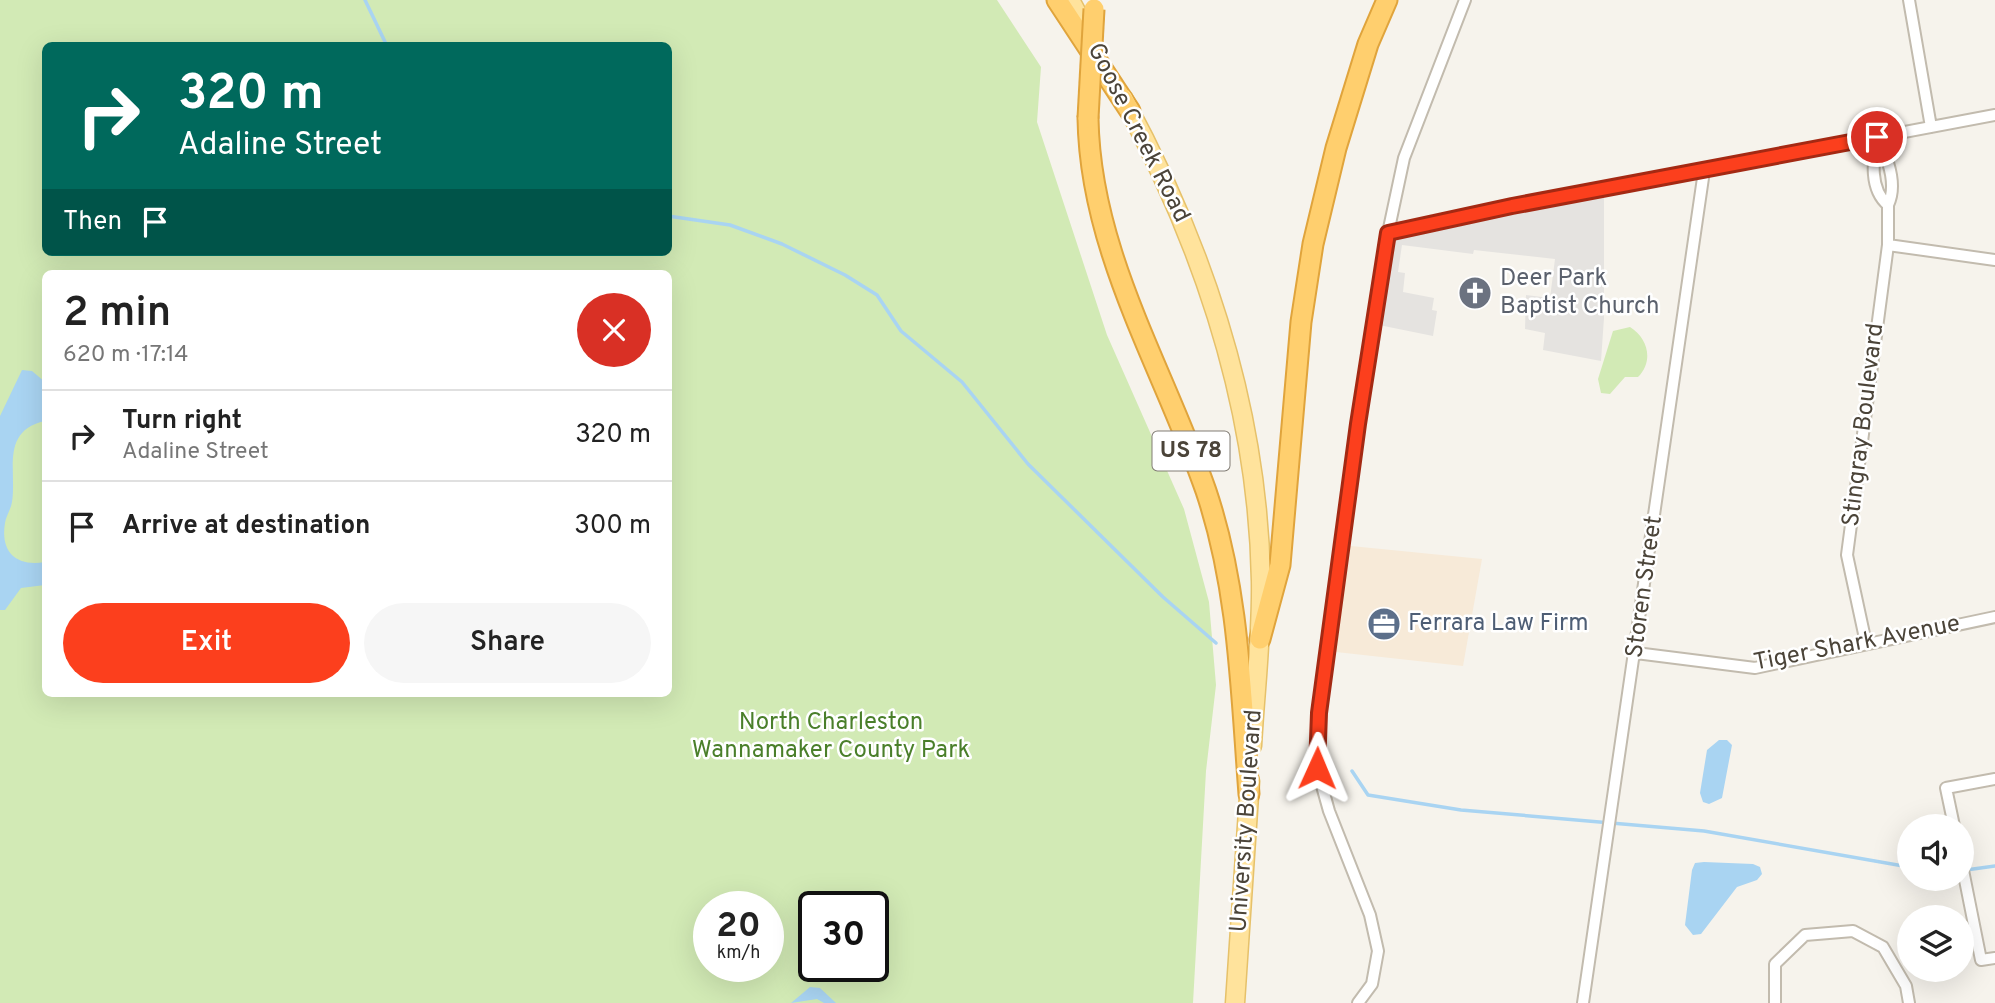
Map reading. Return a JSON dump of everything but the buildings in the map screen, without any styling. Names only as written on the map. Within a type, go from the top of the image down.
[{"type":"highway","points":[[1057,0],[1130,111]]},
{"type":"highway","name":"US 78","points":[[1260,639],[1280,565],[1301,322],[1313,244],[1336,148],[1368,44],[1387,0]]},
{"type":"highway","name":"US 78","points":[[1096,5],[1088,150],[1123,291],[1184,433],[1221,540],[1233,597],[1249,794]]},
{"type":"main road","name":"Goose Creek Road","points":[[1070,0],[1175,199],[1214,304],[1247,439],[1256,507],[1261,579],[1260,639]]},
{"type":"main road","name":"University Boulevard","points":[[1235,1003],[1260,639]]},
{"type":"street","points":[[1358,1003],[1372,984],[1378,951],[1370,915],[1329,811],[1317,768],[1319,713],[1358,424],[1388,233],[1404,158],[1465,0]]},
{"type":"street","points":[[1909,0],[1931,127]]},
{"type":"street","points":[[1388,233],[1512,206],[1995,115]]},
{"type":"street","name":"Stingray Boulevard","points":[[1866,643],[1847,555],[1888,245],[1888,205],[1893,195],[1887,156],[1877,137]]},
{"type":"street","name":"Storen Street","points":[[1583,1003],[1704,171]]},
{"type":"street","points":[[1888,245],[1995,260]]},
{"type":"street","name":"Tiger Shark Avenue","points":[[1636,653],[1755,668],[1995,617]]},
{"type":"street","points":[[1951,814],[1946,788],[1995,779]]},
{"type":"street","points":[[1967,891],[1981,960],[1995,958]]},
{"type":"street","points":[[1775,1003],[1775,964],[1805,935],[1853,931],[1883,947],[1906,986],[1909,1003]]},
{"type":"shaded area","points":[[1604,189],[1604,318],[1601,361],[1543,350],[1545,333],[1525,329],[1526,295],[1550,298],[1555,259],[1474,250],[1473,254],[1402,245],[1398,272],[1405,273],[1403,292],[1434,298],[1432,310],[1437,311],[1433,336],[1374,324],[1388,233]]},
{"type":"shaded area","points":[[1341,545],[1482,559],[1463,666],[1327,651]]},
{"type":"green space","name":"North Charleston Wannamaker County Park","points":[[0,0],[997,0],[1041,67],[1037,122],[1107,335],[1184,509],[1209,602],[1216,685],[1206,771],[1193,1003],[0,1003]]},
{"type":"green space","points":[[1630,327],[1645,343],[1647,357],[1643,371],[1638,377],[1625,377],[1610,394],[1601,393],[1598,379],[1613,331]]},
{"type":"water","points":[[22,370],[32,371],[42,379],[42,422],[31,426],[22,434],[13,454],[12,502],[4,533],[8,550],[13,556],[26,562],[42,562],[42,585],[21,588],[5,610],[0,610],[0,416]]},
{"type":"water","points":[[1719,740],[1727,740],[1732,745],[1722,798],[1709,804],[1703,802],[1700,793],[1707,750]]},
{"type":"water","points":[[1695,863],[1753,864],[1760,867],[1762,874],[1757,880],[1737,887],[1701,934],[1693,935],[1685,925],[1692,870]]},
{"type":"water","points":[[810,987],[820,988],[836,1003],[824,1003],[817,999],[791,1003]]},
{"type":"waterway","points":[[365,0],[385,42]]},
{"type":"waterway","points":[[672,217],[730,225],[782,244],[845,275],[877,295],[901,331],[962,382],[1028,464],[1163,597],[1216,643]]},
{"type":"waterway","points":[[1352,771],[1368,795],[1461,810],[1704,831],[1897,865]]},
{"type":"waterway","points":[[1974,869],[1995,866]]},
{"type":"place","name":"Deer Park Baptist Church","points":[[1475,293]]},
{"type":"place","name":"Ferrara Law Firm","points":[[1384,624]]},
{"type":"route","points":[[1317,768],[1319,713],[1358,424],[1388,233],[1512,206],[1877,137]]}]
